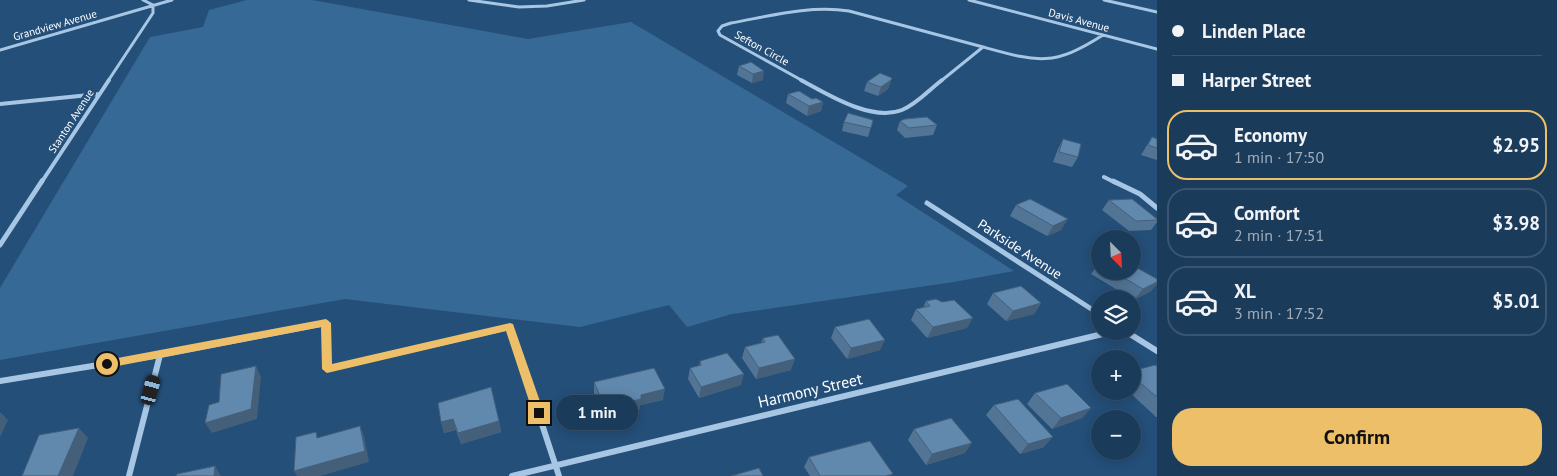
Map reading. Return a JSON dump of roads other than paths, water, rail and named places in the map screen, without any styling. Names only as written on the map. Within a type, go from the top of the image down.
[{"type":"street","points":[[143,0],[153,5]]},
{"type":"street","name":"Grandview Avenue","points":[[0,50],[172,0]]},
{"type":"street","points":[[469,0],[519,7],[584,0]]},
{"type":"street","name":"Davis Avenue","points":[[968,0],[1157,49]]},
{"type":"street","points":[[1104,0],[1157,12]]},
{"type":"street","name":"Stanton Avenue","points":[[0,245],[153,13],[153,5]]},
{"type":"street","name":"Sefton Circle","points":[[983,47],[908,107],[900,111],[874,112],[838,101],[720,35],[718,31],[731,23],[829,8],[849,11],[983,47],[1022,58],[1043,60],[1060,59],[1073,54],[1103,35]]},
{"type":"street","points":[[0,104],[99,94]]},
{"type":"street","points":[[1104,177],[1140,194],[1157,208]]},
{"type":"street","name":"Parkside Avenue","points":[[927,204],[1091,309]]},
{"type":"street","points":[[0,381],[160,355],[326,323],[327,369],[510,327],[559,476]]},
{"type":"street","name":"Harmony Street","points":[[512,476],[1091,337]]},
{"type":"street","points":[[1140,340],[1157,351]]},
{"type":"street","points":[[129,476],[160,355]]}]
